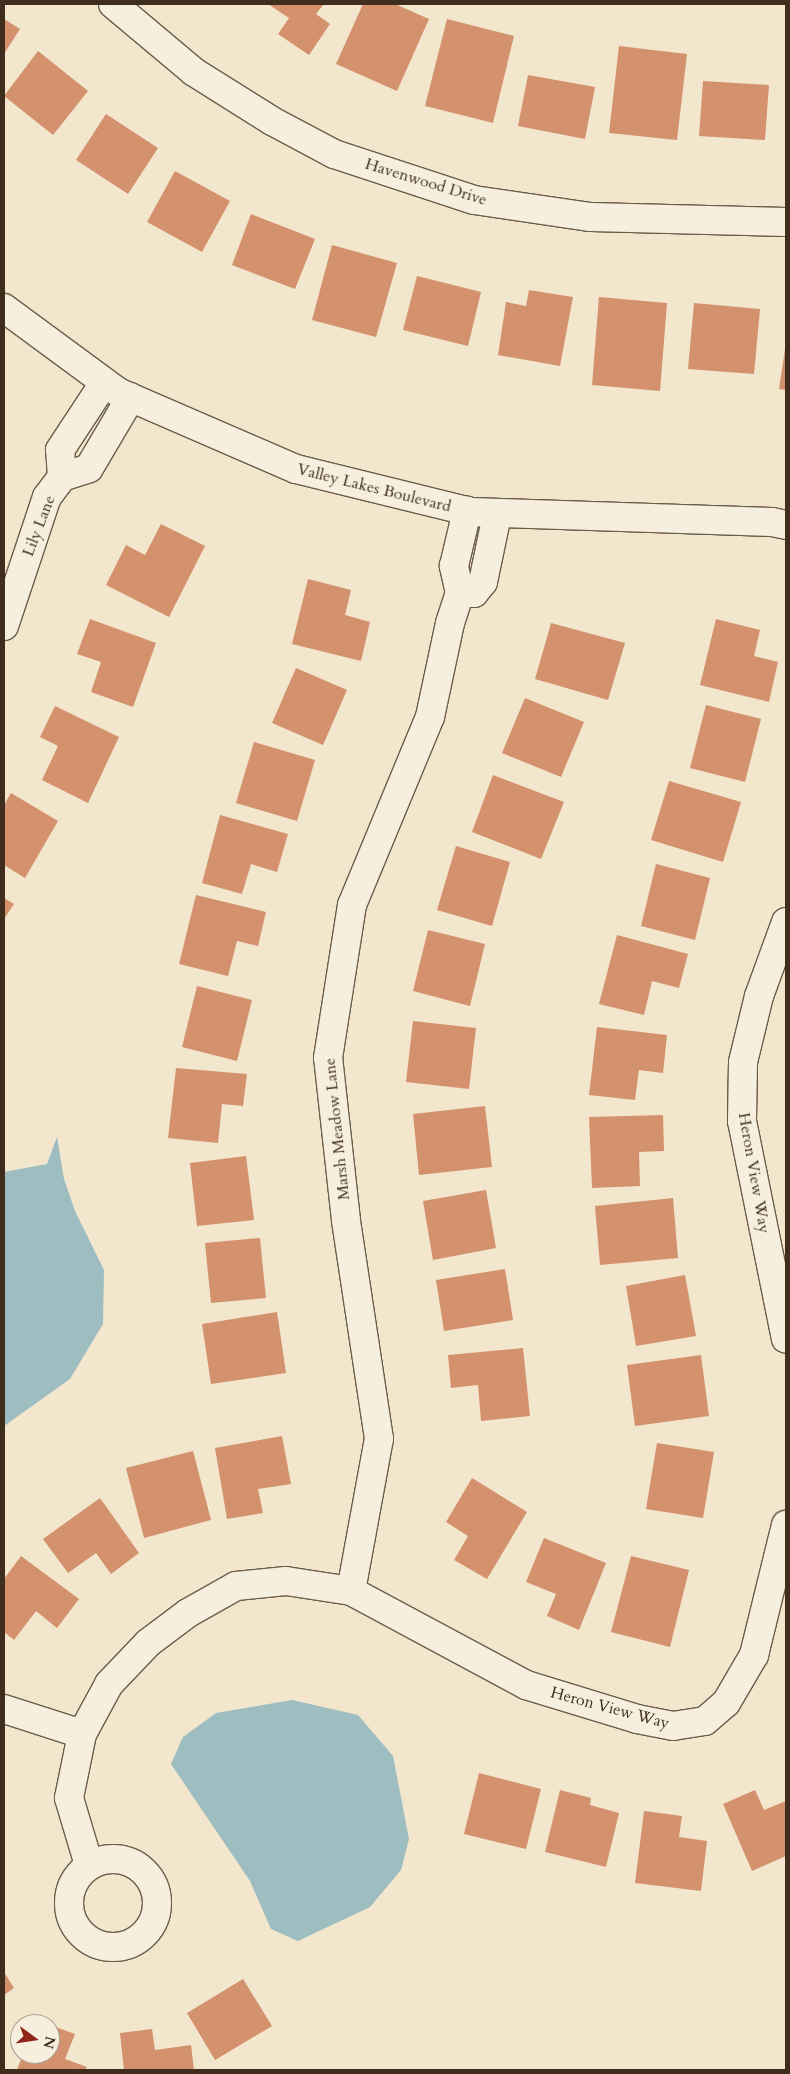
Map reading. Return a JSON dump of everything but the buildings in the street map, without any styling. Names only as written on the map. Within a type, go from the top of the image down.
[{"type":"street","name":"Havenwood Drive","points":[[113,4],[194,72],[272,121],[334,154],[474,200],[591,217],[786,222]]},
{"type":"street","name":"Valley Lakes Boulevard","points":[[4,308],[118,392],[296,469],[467,511],[497,515],[772,522],[786,525]]},
{"type":"street","points":[[62,477],[60,450],[104,383]]},
{"type":"street","name":"Lily Lane","points":[[4,626],[47,498],[62,477],[89,468],[131,397]]},
{"type":"street","points":[[467,511],[454,566],[460,593],[474,593],[482,582],[497,515]]},
{"type":"street","name":"Marsh Meadow Lane","points":[[351,1591],[379,1439],[346,1220],[328,1058],[352,905],[430,717],[450,624],[460,593]]},
{"type":"street","name":"Heron View Way","points":[[786,922],[759,996],[743,1062],[742,1121],[779,1265],[786,1339]]},
{"type":"street","name":"Heron View Way","points":[[89,1865],[70,1798],[82,1734],[109,1684],[148,1643],[188,1613],[236,1586],[286,1581],[351,1591],[526,1684],[637,1719],[673,1726],[705,1721],[726,1703],[754,1655],[786,1525]]},
{"type":"street","points":[[4,1709],[82,1734]]},
{"type":"water","points":[[57,1137],[64,1179],[75,1211],[104,1270],[103,1324],[70,1379],[4,1426],[4,1172],[47,1164]]},
{"type":"water","points":[[292,1700],[358,1715],[393,1756],[409,1839],[401,1870],[370,1907],[298,1941],[271,1929],[250,1881],[171,1764],[183,1737],[216,1713]]}]
